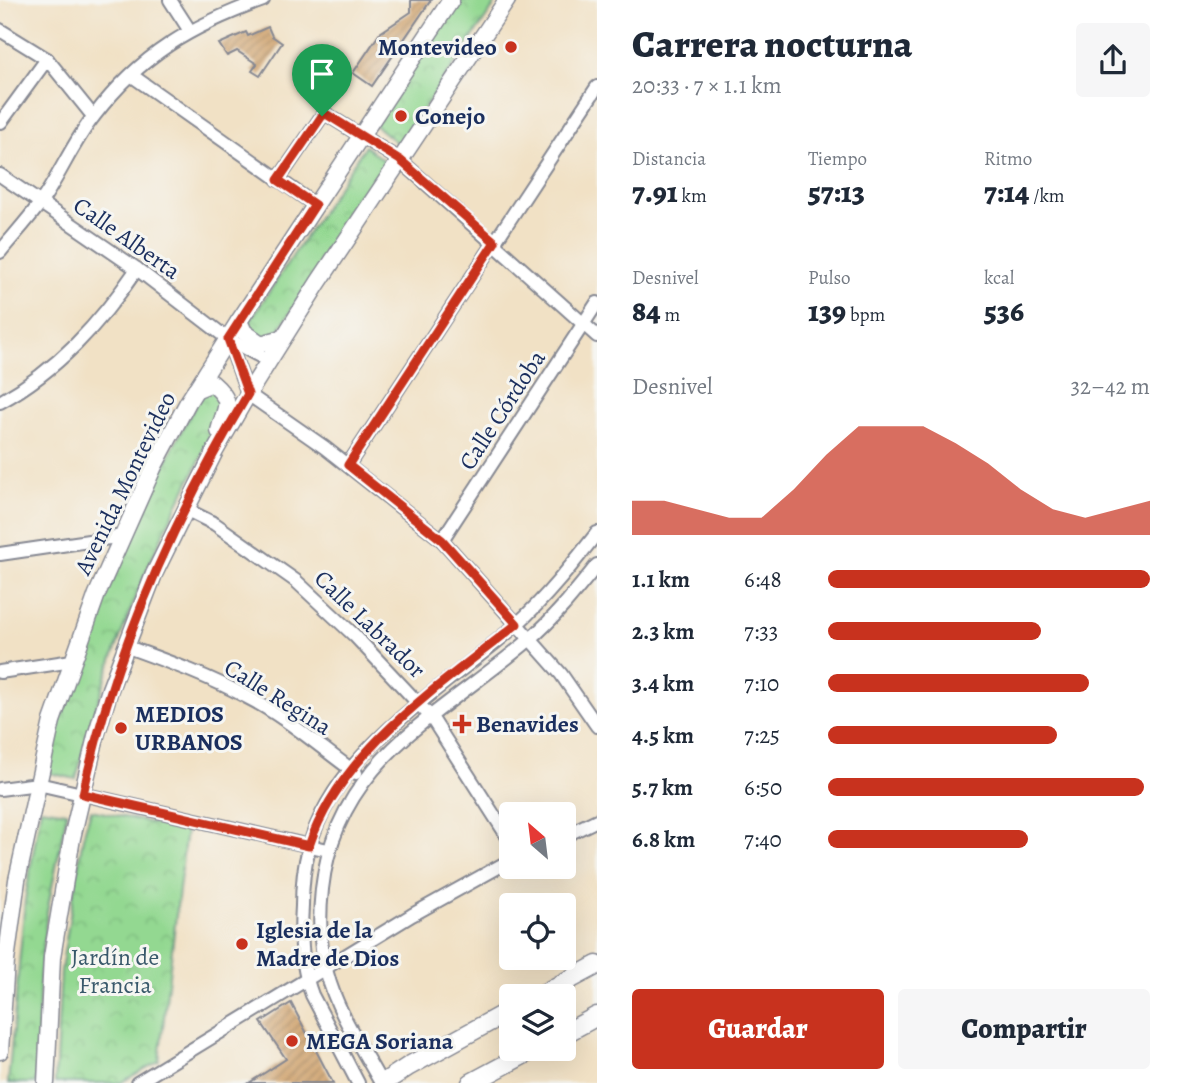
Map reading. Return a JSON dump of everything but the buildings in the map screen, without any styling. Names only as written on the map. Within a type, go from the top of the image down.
[{"type":"main road","points":[[561,984],[597,965]]},
{"type":"main road","points":[[576,1027],[597,1016]]},
{"type":"main road","points":[[382,1083],[499,1017]]},
{"type":"main road","points":[[471,1083],[512,1061]]},
{"type":"street","points":[[170,0],[190,31]]},
{"type":"street","points":[[0,252],[41,203],[93,116],[131,75],[150,57],[190,31],[263,0]]},
{"type":"street","name":"Avenida Montevideo","points":[[0,1051],[6,961],[16,880],[52,721],[97,594],[154,466],[195,390],[451,0]]},
{"type":"street","points":[[46,1083],[52,957],[72,838],[96,736],[125,646],[154,574],[215,451],[248,394],[507,0]]},
{"type":"street","points":[[0,30],[47,59],[93,116]]},
{"type":"street","points":[[1,122],[47,59]]},
{"type":"street","points":[[131,75],[315,205]]},
{"type":"street","points":[[348,465],[597,87]]},
{"type":"street","points":[[278,180],[326,114],[400,160],[495,242],[597,336]]},
{"type":"street","name":"Calle Alberta","points":[[0,175],[137,269],[228,339],[269,361]]},
{"type":"street","points":[[0,402],[46,371],[87,334],[137,269]]},
{"type":"street","name":"Calle Córdoba","points":[[442,540],[597,303]]},
{"type":"street","points":[[239,321],[244,332],[261,344],[284,338]]},
{"type":"street","points":[[228,339],[248,394],[348,465],[442,540],[561,674],[597,726]]},
{"type":"street","points":[[195,390],[212,383],[226,396],[227,403],[215,451]]},
{"type":"street","name":"Calle Labrador","points":[[185,509],[215,524],[296,581],[355,636],[431,717],[499,823]]},
{"type":"street","points":[[358,1083],[306,980],[302,952],[302,890],[309,846],[317,824],[352,770],[372,747],[419,702],[517,624],[557,582],[597,533]]},
{"type":"street","points":[[0,554],[123,536]]},
{"type":"street","points":[[382,1083],[339,1004],[321,947],[320,910],[328,850],[345,809],[365,779],[386,755],[531,639],[597,565]]},
{"type":"street","name":"Calle Regina","points":[[125,646],[196,672],[247,697],[292,725],[365,779]]},
{"type":"street","points":[[0,672],[72,661]]},
{"type":"street","points":[[0,789],[38,784],[328,850]]},
{"type":"street","points":[[576,830],[597,820]]},
{"type":"street","points":[[136,1083],[412,915],[499,867]]},
{"type":"green space","points":[[458,0],[498,0],[399,145],[374,124]]},
{"type":"green space","points":[[365,146],[388,164],[274,337],[265,340],[244,330]]},
{"type":"green space","points":[[208,386],[226,403],[137,593],[99,698],[76,779],[45,772],[74,677],[111,584],[170,453]]},
{"type":"green space","points":[[41,808],[67,812],[47,912],[40,975],[36,1083],[8,1083],[25,900]]},
{"type":"green space","name":"Jardín de Francia","points":[[91,810],[186,830],[159,1061],[120,1083],[55,1083],[61,970],[83,837]]},
{"type":"place","name":"Montevideo","points":[[511,47]]},
{"type":"place","name":"Conejo","points":[[401,116]]},
{"type":"place","name":"Benavides","points":[[462,724]]},
{"type":"place","name":"MEDIOS URBANOS","points":[[121,728]]},
{"type":"place","name":"Iglesia de la Madre de Dios","points":[[242,944]]},
{"type":"place","name":"MEGA Soriana","points":[[292,1041]]},
{"type":"route","points":[[326,114],[400,160],[495,242],[348,465],[442,540],[517,624],[419,702],[372,747],[336,792],[317,824],[309,846],[83,794],[110,689],[154,574],[215,451],[248,394],[228,339],[315,205],[278,180],[322,116],[326,114]]}]
